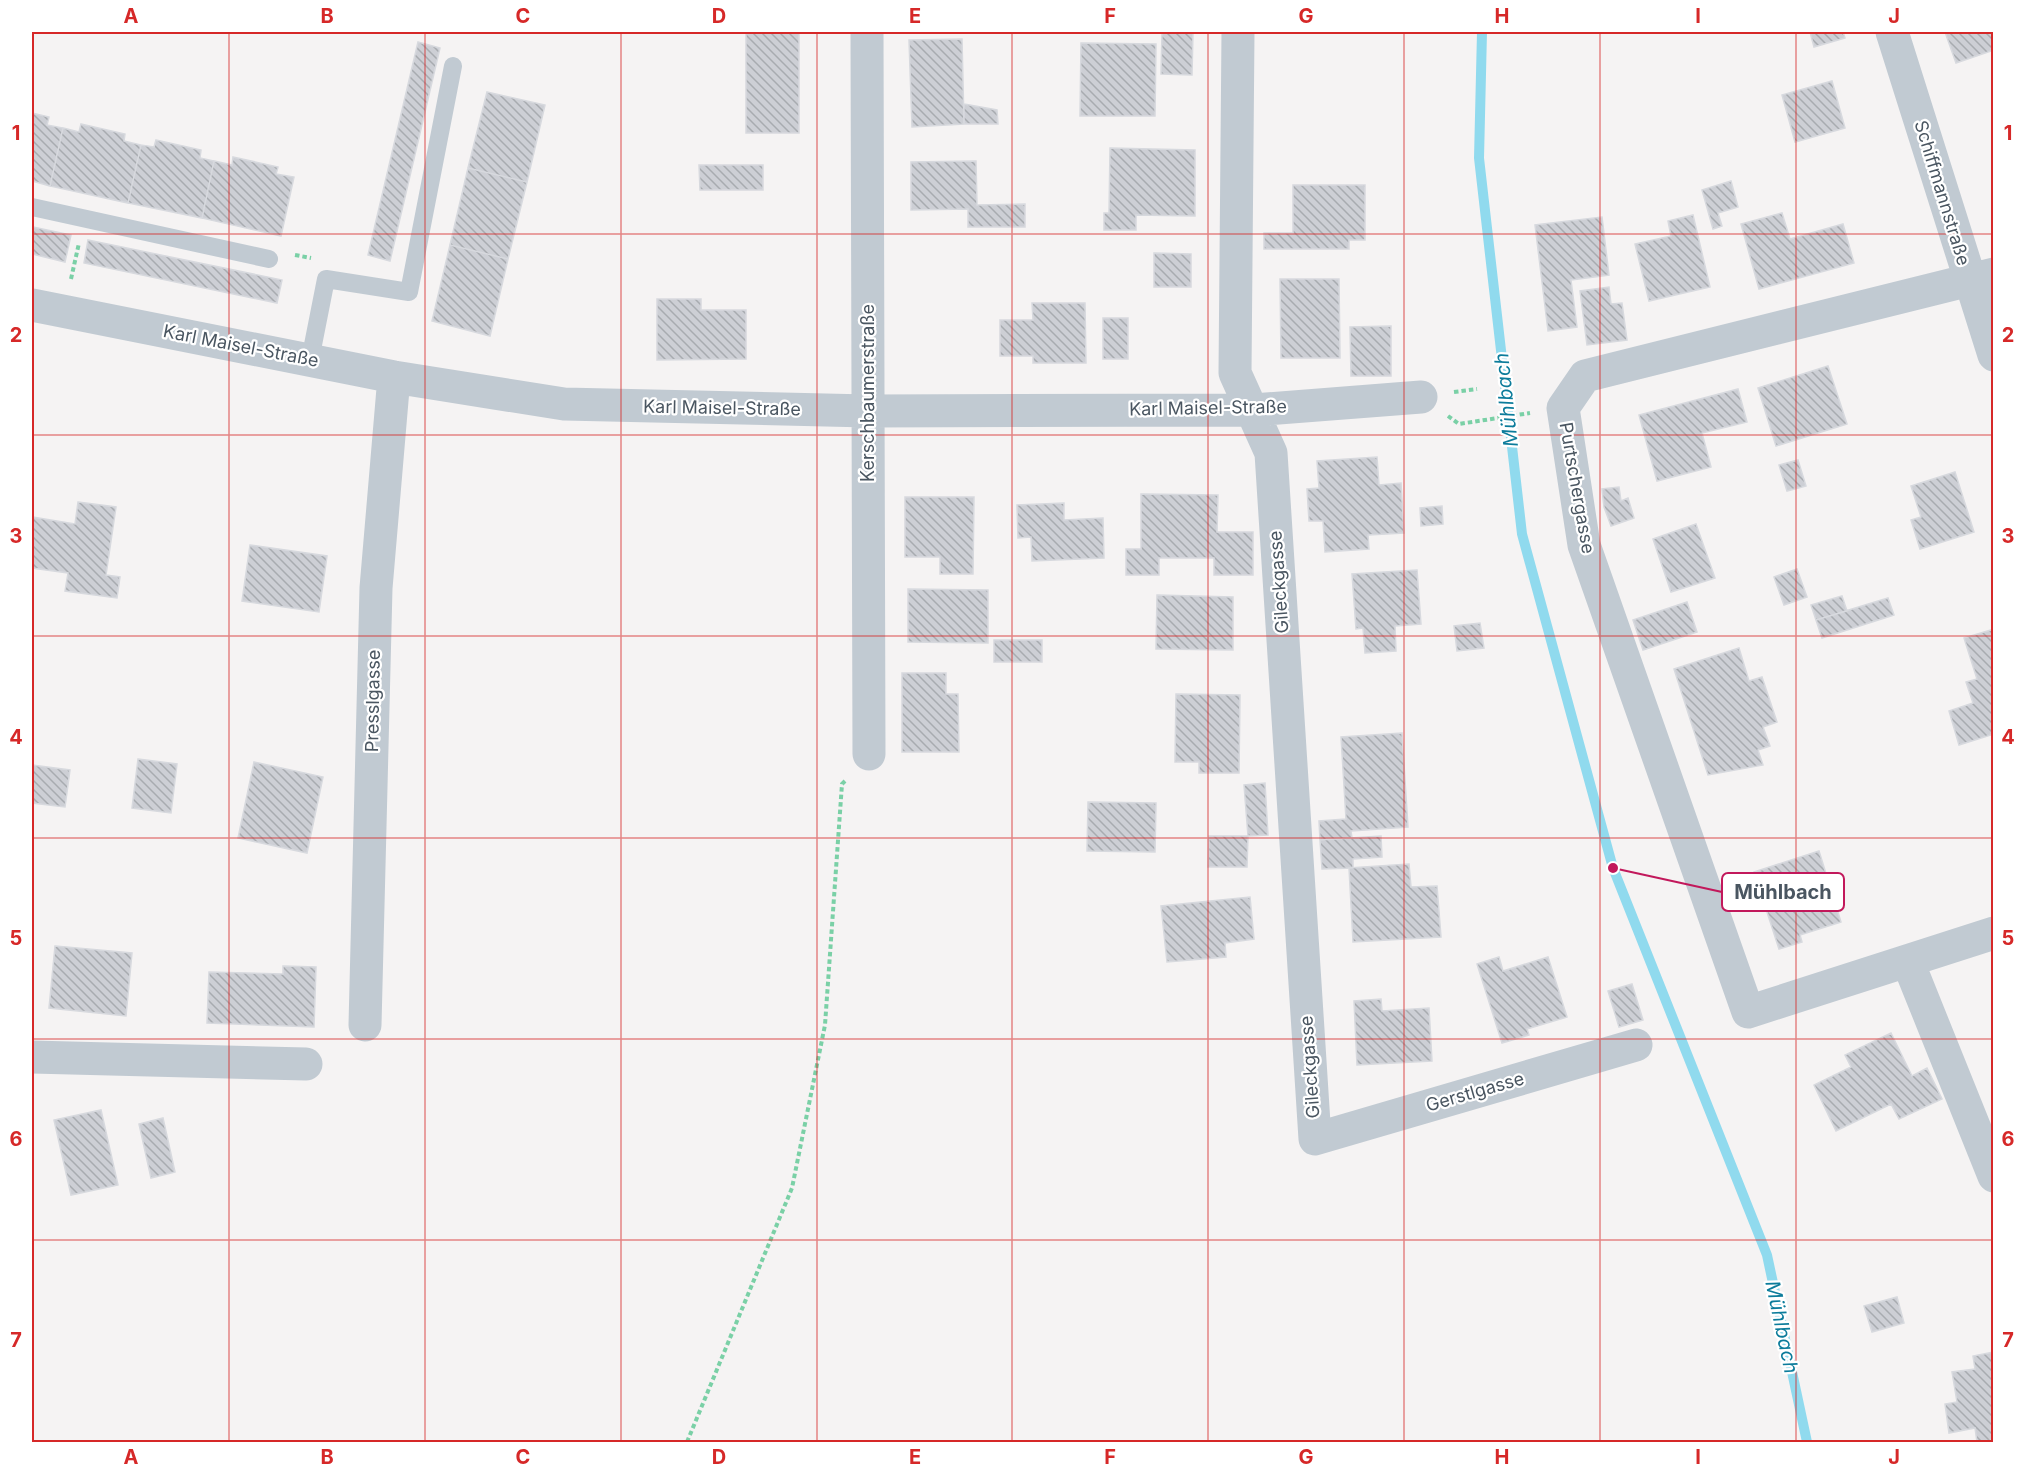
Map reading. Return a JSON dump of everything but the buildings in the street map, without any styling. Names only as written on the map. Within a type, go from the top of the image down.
[{"type":"street","name":"Kerschbaumerstraße","points":[[867,32],[869,754]]},
{"type":"street","name":"Gileckgasse","points":[[1238,32],[1235,373],[1271,453],[1315,1138]]},
{"type":"street","name":"Schiffmannstraße","points":[[1892,32],[1981,277],[1994,355]]},
{"type":"street","name":"Purtschergasse","points":[[1908,962],[1748,1012],[1584,545],[1563,408],[1585,376],[1981,277]]},
{"type":"street","name":"Karl Maisel-Straße","points":[[32,305],[394,377],[564,404],[868,411],[1253,410],[1421,397]]},
{"type":"street","name":"Presslgasse","points":[[365,1025],[376,588],[394,377]]},
{"type":"street","points":[[1994,933],[1908,962],[1994,1176]]},
{"type":"street","name":"Gerstlgasse","points":[[1315,1138],[1636,1046]]},
{"type":"street","points":[[32,1058],[306,1064]]},
{"type":"lane","points":[[310,360],[326,279],[409,292],[453,66]]},
{"type":"lane","points":[[32,207],[269,259]]},
{"type":"path","points":[[63,312],[85,219]]},
{"type":"path","points":[[269,259],[287,255],[316,258],[326,279]]},
{"type":"path","points":[[1459,424],[1563,408]]},
{"type":"path","points":[[687,1443],[792,1188],[825,1026],[842,784],[869,754]]},
{"type":"waterway","name":"Mühlbach","points":[[1482,32],[1479,158],[1522,534],[1613,868],[1767,1255],[1807,1442]]},
{"type":"place","name":"Mühlbach","points":[[1613,868]]}]
